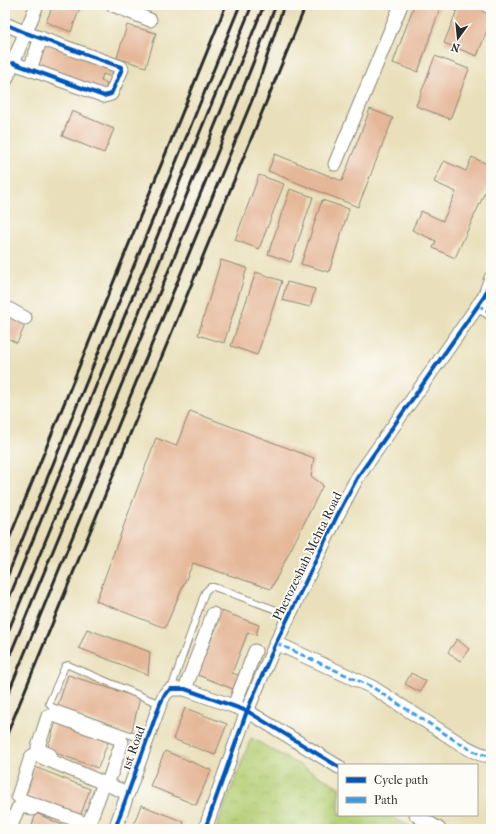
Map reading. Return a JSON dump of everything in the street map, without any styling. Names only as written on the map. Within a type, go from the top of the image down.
[{"type":"street","points":[[5,82],[37,5]]},
{"type":"street","points":[[113,5],[150,20]]},
{"type":"street","points":[[335,164],[401,5]]},
{"type":"street","points":[[486,5],[491,7]]},
{"type":"street","points":[[5,24],[121,67],[122,71],[111,94],[104,96],[13,63]]},
{"type":"street","points":[[30,69],[41,38]]},
{"type":"street","name":"Pherozeshah Mehta Road","points":[[205,829],[247,711],[276,643],[337,516],[357,478],[484,297],[491,278]]},
{"type":"street","points":[[478,305],[491,313]]},
{"type":"street","points":[[5,307],[25,318]]},
{"type":"street","name":"1st Road","points":[[115,829],[160,704],[165,694],[180,689],[213,614]]},
{"type":"street","points":[[276,643],[372,687],[464,746],[478,753],[487,756],[491,755]]},
{"type":"street","points":[[234,706],[255,651]]},
{"type":"street","points":[[180,689],[247,711],[338,767]]},
{"type":"street","points":[[107,780],[34,755],[31,757],[18,796],[22,800],[87,824],[89,823],[107,780],[122,742],[120,739],[54,715],[48,716],[38,747],[39,750],[107,780],[129,789]]},
{"type":"street","points":[[10,829],[18,808],[24,805],[84,829]]},
{"type":"street","points":[[418,816],[439,829]]},
{"type":"lane","points":[[180,689],[205,592],[210,587],[214,587],[290,615]]},
{"type":"lane","points":[[147,741],[52,707],[49,703],[65,666],[68,665],[160,704]]},
{"type":"green space","points":[[251,738],[338,786],[338,816],[391,816],[414,829],[216,829]]},
{"type":"building","points":[[53,5],[81,5],[71,32],[46,22]]},
{"type":"building","points":[[414,5],[441,5],[418,72],[393,63]]},
{"type":"building","points":[[459,5],[476,5],[491,11],[491,20],[477,56],[444,43]]},
{"type":"building","points":[[127,25],[156,33],[146,67],[117,58]]},
{"type":"building","points":[[40,42],[114,67],[111,77],[103,74],[101,81],[107,83],[105,91],[32,67]]},
{"type":"building","points":[[435,56],[469,69],[450,119],[416,106]]},
{"type":"building","points":[[370,109],[393,118],[358,207],[268,171],[275,154],[342,181]]},
{"type":"building","points":[[72,111],[114,129],[104,153],[62,136]]},
{"type":"building","points":[[472,157],[491,166],[491,179],[455,258],[433,248],[436,241],[412,230],[421,211],[443,221],[456,192],[434,182],[444,161],[466,171]]},
{"type":"building","points":[[259,175],[284,184],[259,249],[235,240]]},
{"type":"building","points":[[290,189],[313,197],[291,262],[268,254]]},
{"type":"building","points":[[322,200],[349,209],[329,272],[301,264]]},
{"type":"building","points":[[221,260],[247,268],[224,343],[198,335]]},
{"type":"building","points":[[256,272],[282,281],[257,355],[231,346]]},
{"type":"building","points":[[287,282],[315,289],[310,307],[282,300]]},
{"type":"building","points":[[5,313],[26,323],[17,343],[5,337]]},
{"type":"building","points":[[190,411],[314,458],[311,476],[323,485],[271,589],[193,563],[165,628],[96,601],[156,438],[176,446]]},
{"type":"building","points":[[219,610],[259,625],[256,635],[248,632],[232,673],[243,677],[238,691],[195,674],[200,659],[203,660],[218,623],[214,621]]},
{"type":"building","points":[[87,629],[150,652],[148,675],[79,648]]},
{"type":"building","points":[[457,639],[469,649],[460,661],[448,652]]},
{"type":"building","points":[[411,673],[426,681],[420,692],[405,684]]},
{"type":"building","points":[[68,675],[140,698],[131,734],[57,708]]},
{"type":"building","points":[[185,708],[227,724],[215,755],[173,739]]},
{"type":"building","points":[[56,721],[108,742],[98,768],[47,750]]},
{"type":"building","points":[[165,751],[211,770],[196,805],[150,786]]},
{"type":"building","points":[[35,767],[90,789],[80,817],[26,795]]},
{"type":"building","points":[[141,805],[184,822],[181,829],[132,829]]},
{"type":"building","points":[[36,813],[71,829],[31,829]]},
{"type":"railway","points":[[5,549],[226,5]]},
{"type":"railway","points":[[5,582],[240,5]]},
{"type":"railway","points":[[5,608],[252,5]]},
{"type":"railway","points":[[5,639],[264,5]]},
{"type":"railway","points":[[5,667],[225,134],[276,5]]},
{"type":"railway","points":[[5,701],[255,93],[284,5]]},
{"type":"railway","points":[[5,739],[306,5]]},
{"type":"marked path","points":[[478,305],[491,313]]},
{"type":"marked path","points":[[276,643],[372,687],[464,746],[481,754],[491,755]]},
{"type":"cycle path","points":[[5,24],[121,67],[122,69],[111,94],[104,96],[13,63]]},
{"type":"cycle path","points":[[205,829],[247,711],[276,643],[337,516],[357,478],[484,297],[491,278]]},
{"type":"cycle path","points":[[115,829],[160,704],[165,694],[171,689],[185,689],[247,711],[338,766]]}]
